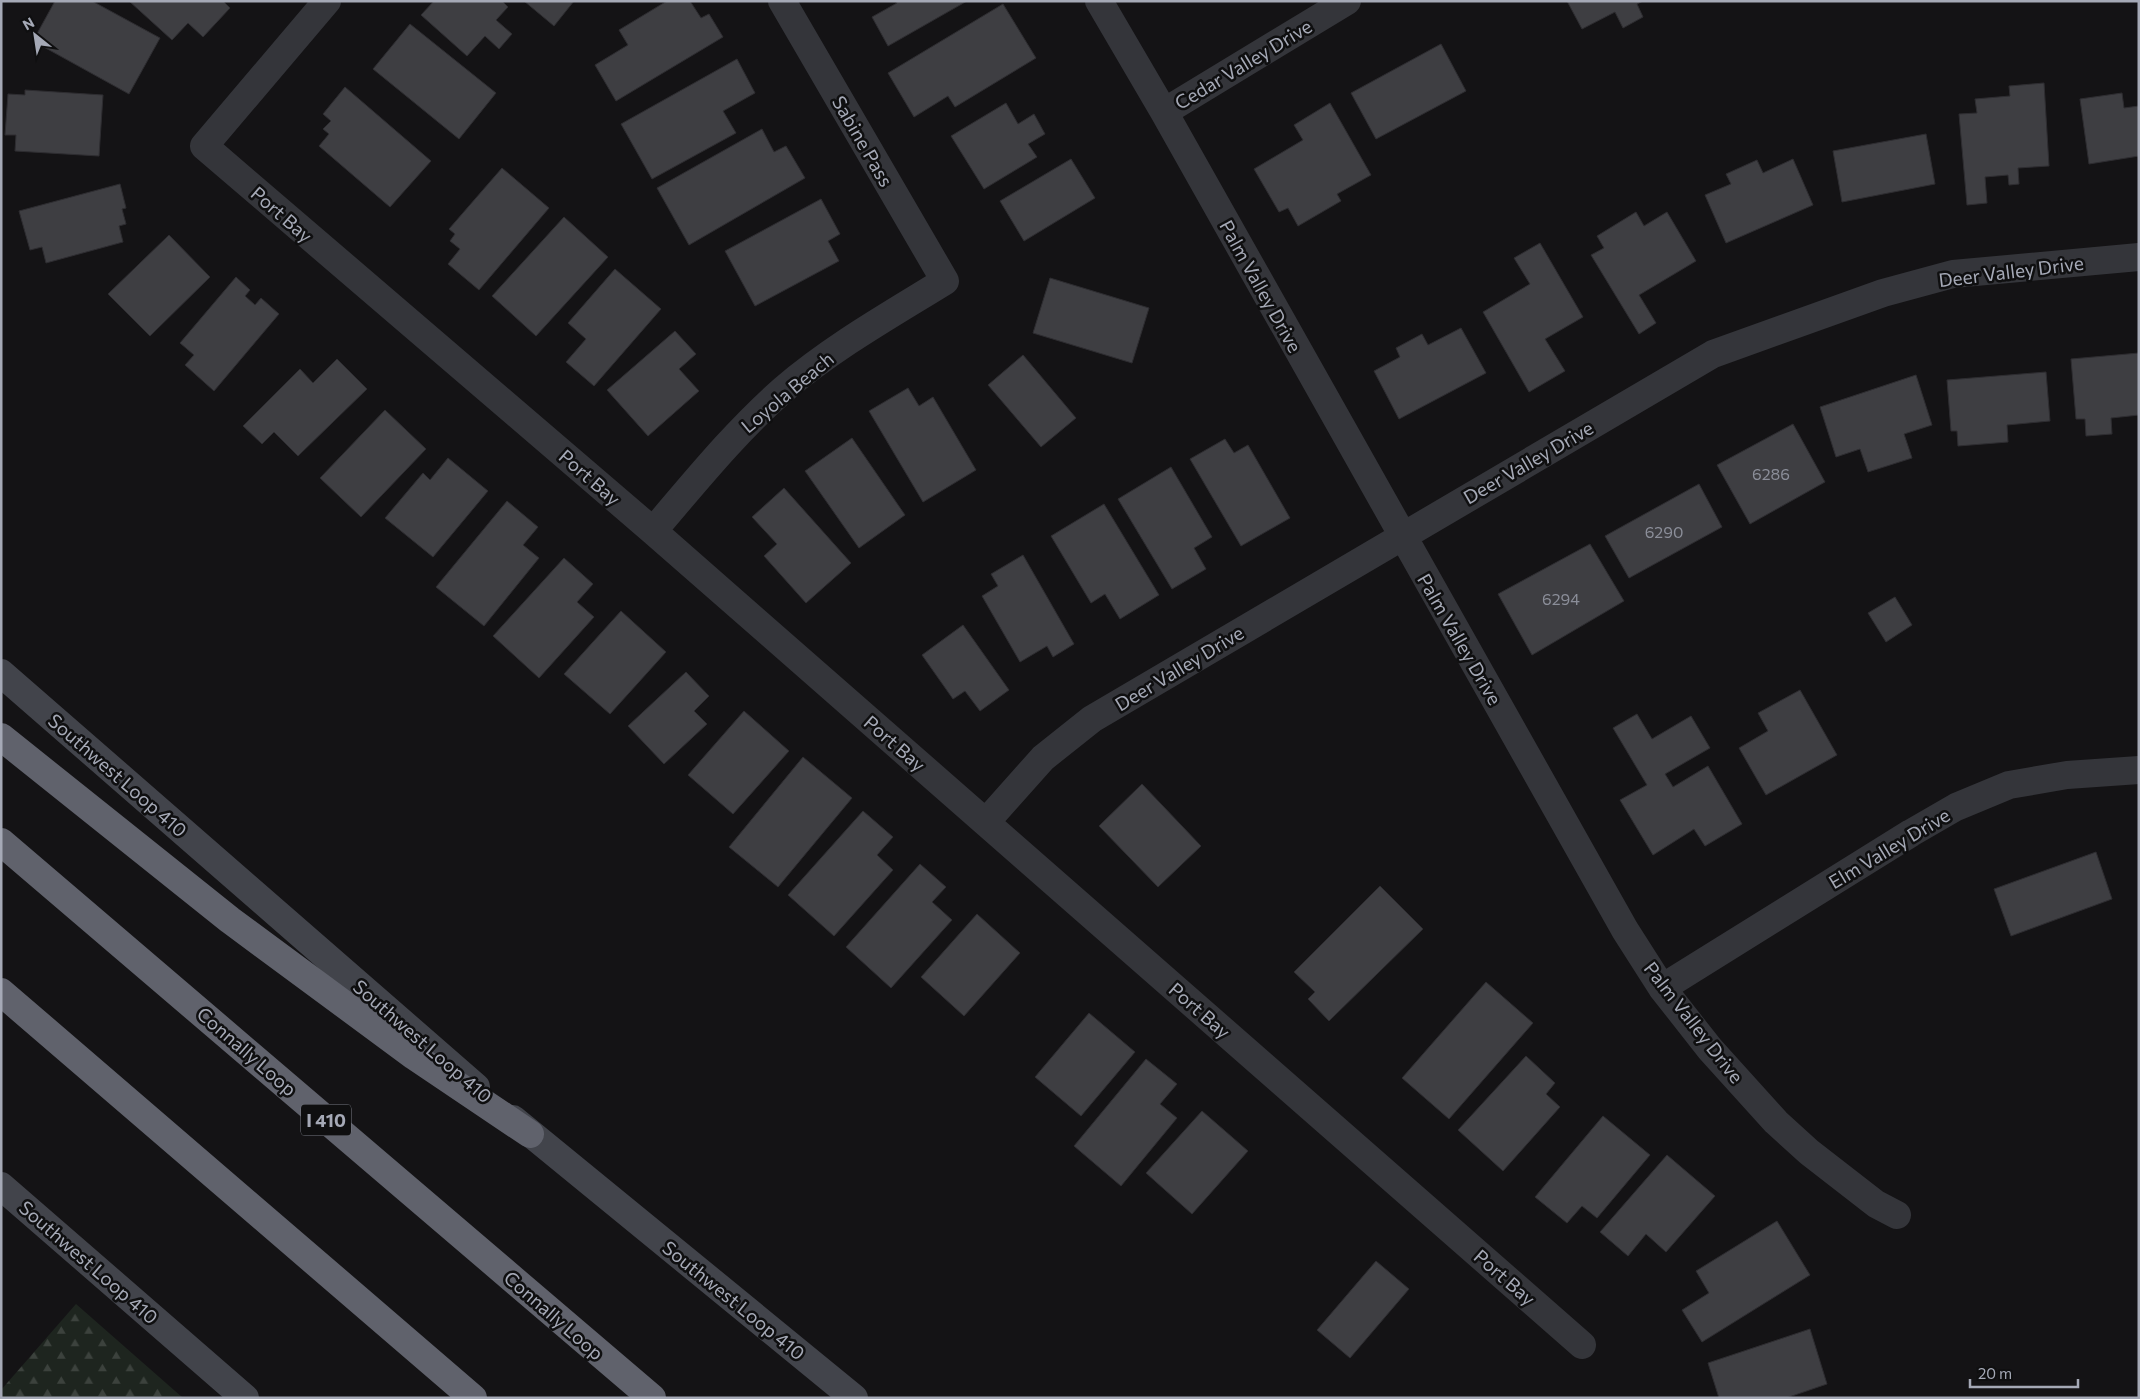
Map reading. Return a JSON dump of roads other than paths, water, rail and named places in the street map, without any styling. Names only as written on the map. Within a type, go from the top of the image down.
[{"type":"highway","points":[[1,737],[230,920],[414,1056],[530,1134]]},
{"type":"highway","name":"Connally Loop","points":[[1,842],[652,1398]]},
{"type":"highway","points":[[1,992],[473,1398]]},
{"type":"main road","name":"Southwest Loop 410","points":[[1,673],[530,1134],[854,1398]]},
{"type":"main road","name":"Southwest Loop 410","points":[[1,1186],[245,1398]]},
{"type":"street","name":"Port Bay","points":[[327,1],[204,146],[653,531],[1582,1345]]},
{"type":"street","name":"Sabine Pass","points":[[782,1],[945,281]]},
{"type":"street","name":"Palm Valley Drive","points":[[1099,1],[1164,112],[1625,930],[1662,988],[1710,1048],[1776,1122],[1809,1152],[1876,1204],[1897,1215]]},
{"type":"street","name":"Cedar Valley Drive","points":[[1164,112],[1347,1]]},
{"type":"street","name":"Deer Valley Drive","points":[[986,822],[1043,758],[1092,719],[1713,354],[1883,293],[1953,274],[2139,258]]},
{"type":"street","name":"Loyola Beach","points":[[653,531],[733,438],[785,388],[848,340],[945,281]]},
{"type":"street","name":"Elm Valley Drive","points":[[1662,988],[1956,807],[2009,784],[2067,775],[2139,770]]}]
